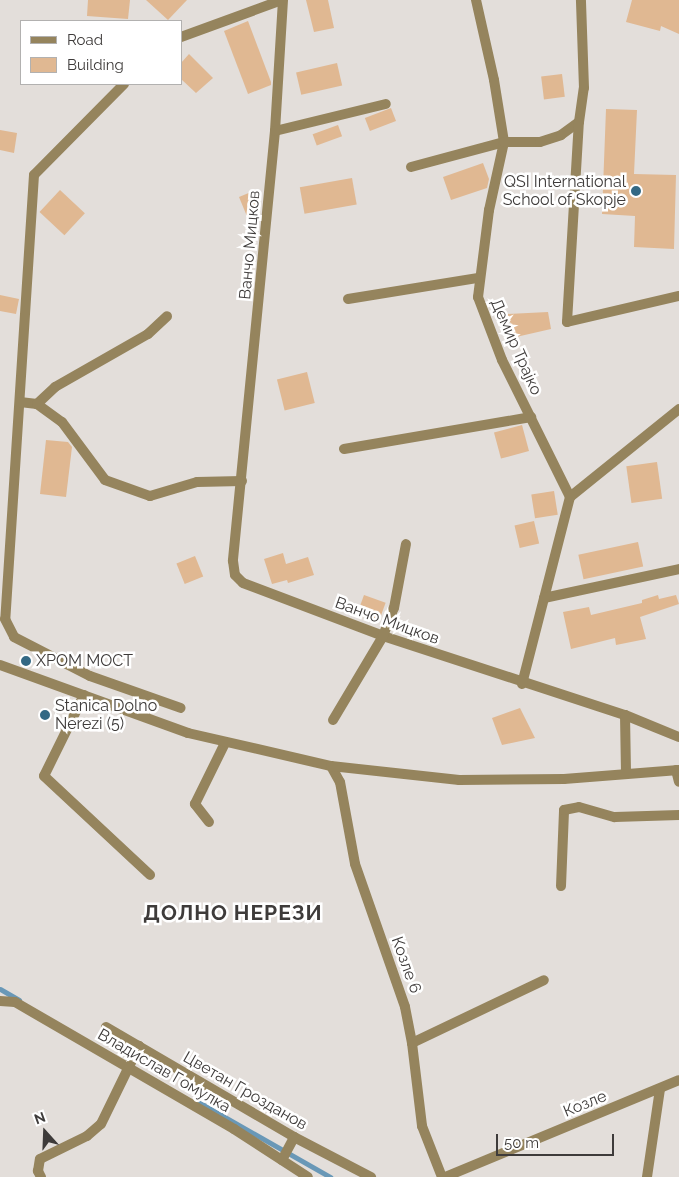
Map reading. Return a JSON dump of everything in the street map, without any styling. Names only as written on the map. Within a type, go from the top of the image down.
[{"type":"street","name":"Ванчо Мицков","points":[[182,37],[283,0],[276,131],[233,561],[238,579],[383,636],[522,684],[624,715],[679,737]]},
{"type":"street","name":"Демир Трајко","points":[[476,0],[494,80],[504,142],[478,278],[478,297],[487,326],[570,497]]},
{"type":"street","points":[[581,0],[584,88],[579,122],[567,322],[679,296]]},
{"type":"street","points":[[123,85],[34,175],[20,402],[9,536],[7,627],[14,637],[90,676],[181,708]]},
{"type":"street","points":[[276,131],[386,104]]},
{"type":"street","points":[[411,167],[504,142],[540,142],[561,135],[579,122]]},
{"type":"street","points":[[348,299],[478,278]]},
{"type":"street","points":[[37,404],[55,387],[148,334],[167,316]]},
{"type":"street","points":[[20,402],[37,404],[52,412],[68,429],[106,480],[150,496],[197,482],[242,481]]},
{"type":"street","points":[[522,684],[570,497],[679,409]]},
{"type":"street","points":[[344,449],[531,417]]},
{"type":"street","points":[[333,720],[383,636],[394,608],[406,544]]},
{"type":"street","points":[[544,598],[679,569]]},
{"type":"street","points":[[0,665],[162,724],[225,743],[331,766],[459,780],[564,779],[677,770],[679,782]]},
{"type":"street","points":[[84,695],[44,776],[150,875]]},
{"type":"street","points":[[624,715],[626,774]]},
{"type":"street","points":[[208,822],[194,804],[225,743]]},
{"type":"street","name":"Козле 6","points":[[331,766],[340,782],[355,864],[401,995],[412,1044],[422,1126],[444,1177]]},
{"type":"street","points":[[561,886],[564,810],[579,807],[615,817],[679,815]]},
{"type":"street","points":[[412,1044],[544,980]]},
{"type":"street","name":"Владислав Гомулка","points":[[0,1001],[15,1002],[308,1177]]},
{"type":"street","name":"Цветан Грозданов","points":[[106,1027],[294,1137],[371,1177]]},
{"type":"street","points":[[41,1177],[38,1171],[40,1159],[87,1136],[102,1124],[139,1046]]},
{"type":"street","name":"Козле","points":[[444,1177],[679,1080]]},
{"type":"street","points":[[647,1177],[660,1089]]},
{"type":"street","points":[[282,1160],[294,1137]]},
{"type":"building","points":[[88,0],[130,0],[128,19],[87,16]]},
{"type":"building","points":[[146,0],[187,0],[168,20]]},
{"type":"building","points":[[306,0],[328,0],[334,28],[314,32]]},
{"type":"building","points":[[632,0],[679,0],[679,34],[661,26],[660,31],[626,22]]},
{"type":"building","points":[[248,21],[271,85],[248,94],[224,31]]},
{"type":"building","points":[[189,54],[213,78],[196,93],[182,80],[182,62]]},
{"type":"building","points":[[337,63],[342,85],[301,95],[296,72]]},
{"type":"building","points":[[562,74],[565,97],[544,99],[541,77]]},
{"type":"building","points":[[391,108],[396,121],[370,131],[365,118]]},
{"type":"building","points":[[606,109],[637,110],[634,174],[676,175],[674,249],[634,247],[635,216],[602,214]]},
{"type":"building","points":[[338,125],[342,136],[317,146],[313,134]]},
{"type":"building","points":[[0,130],[17,133],[14,153],[0,150]]},
{"type":"building","points":[[483,163],[489,179],[487,188],[451,200],[443,177]]},
{"type":"building","points":[[352,178],[357,205],[304,214],[300,187]]},
{"type":"building","points":[[60,190],[85,213],[64,235],[40,212]]},
{"type":"building","points":[[251,192],[260,213],[259,223],[251,226],[239,197]]},
{"type":"building","points":[[0,295],[19,299],[16,314],[0,311]]},
{"type":"building","points":[[548,312],[551,329],[516,337],[507,314]]},
{"type":"building","points":[[307,372],[315,403],[285,411],[277,379]]},
{"type":"building","points":[[522,425],[529,451],[501,459],[494,433]]},
{"type":"building","points":[[46,440],[68,442],[72,447],[66,497],[40,494]]},
{"type":"building","points":[[657,462],[662,499],[631,503],[626,466]]},
{"type":"building","points":[[554,491],[558,515],[535,518],[531,495]]},
{"type":"building","points":[[534,521],[539,543],[520,548],[515,525]]},
{"type":"building","points":[[638,542],[643,566],[584,579],[578,555]]},
{"type":"building","points":[[283,553],[286,564],[308,557],[314,575],[288,583],[287,580],[272,584],[264,559]]},
{"type":"building","points":[[195,556],[203,576],[185,584],[176,563]]},
{"type":"building","points":[[364,595],[386,603],[379,622],[357,614]]},
{"type":"building","points":[[658,595],[659,599],[676,595],[679,604],[640,617],[646,639],[616,645],[615,638],[571,649],[563,612],[589,607],[591,615],[642,603],[642,600]]},
{"type":"building","points":[[520,708],[535,738],[502,745],[492,718]]},
{"type":"waterway","points":[[0,989],[19,1000]]},
{"type":"waterway","points":[[200,1103],[330,1177]]},
{"type":"place","name":"QSI International School of Skopje","points":[[636,191]]},
{"type":"place","name":"ХРОМ МОСТ","points":[[26,661]]},
{"type":"place","name":"Stanica Dolno Nerezi (5)","points":[[45,715]]},
{"type":"district","name":"ДОЛНО НЕРЕЗИ","points":[[233,913]]}]
